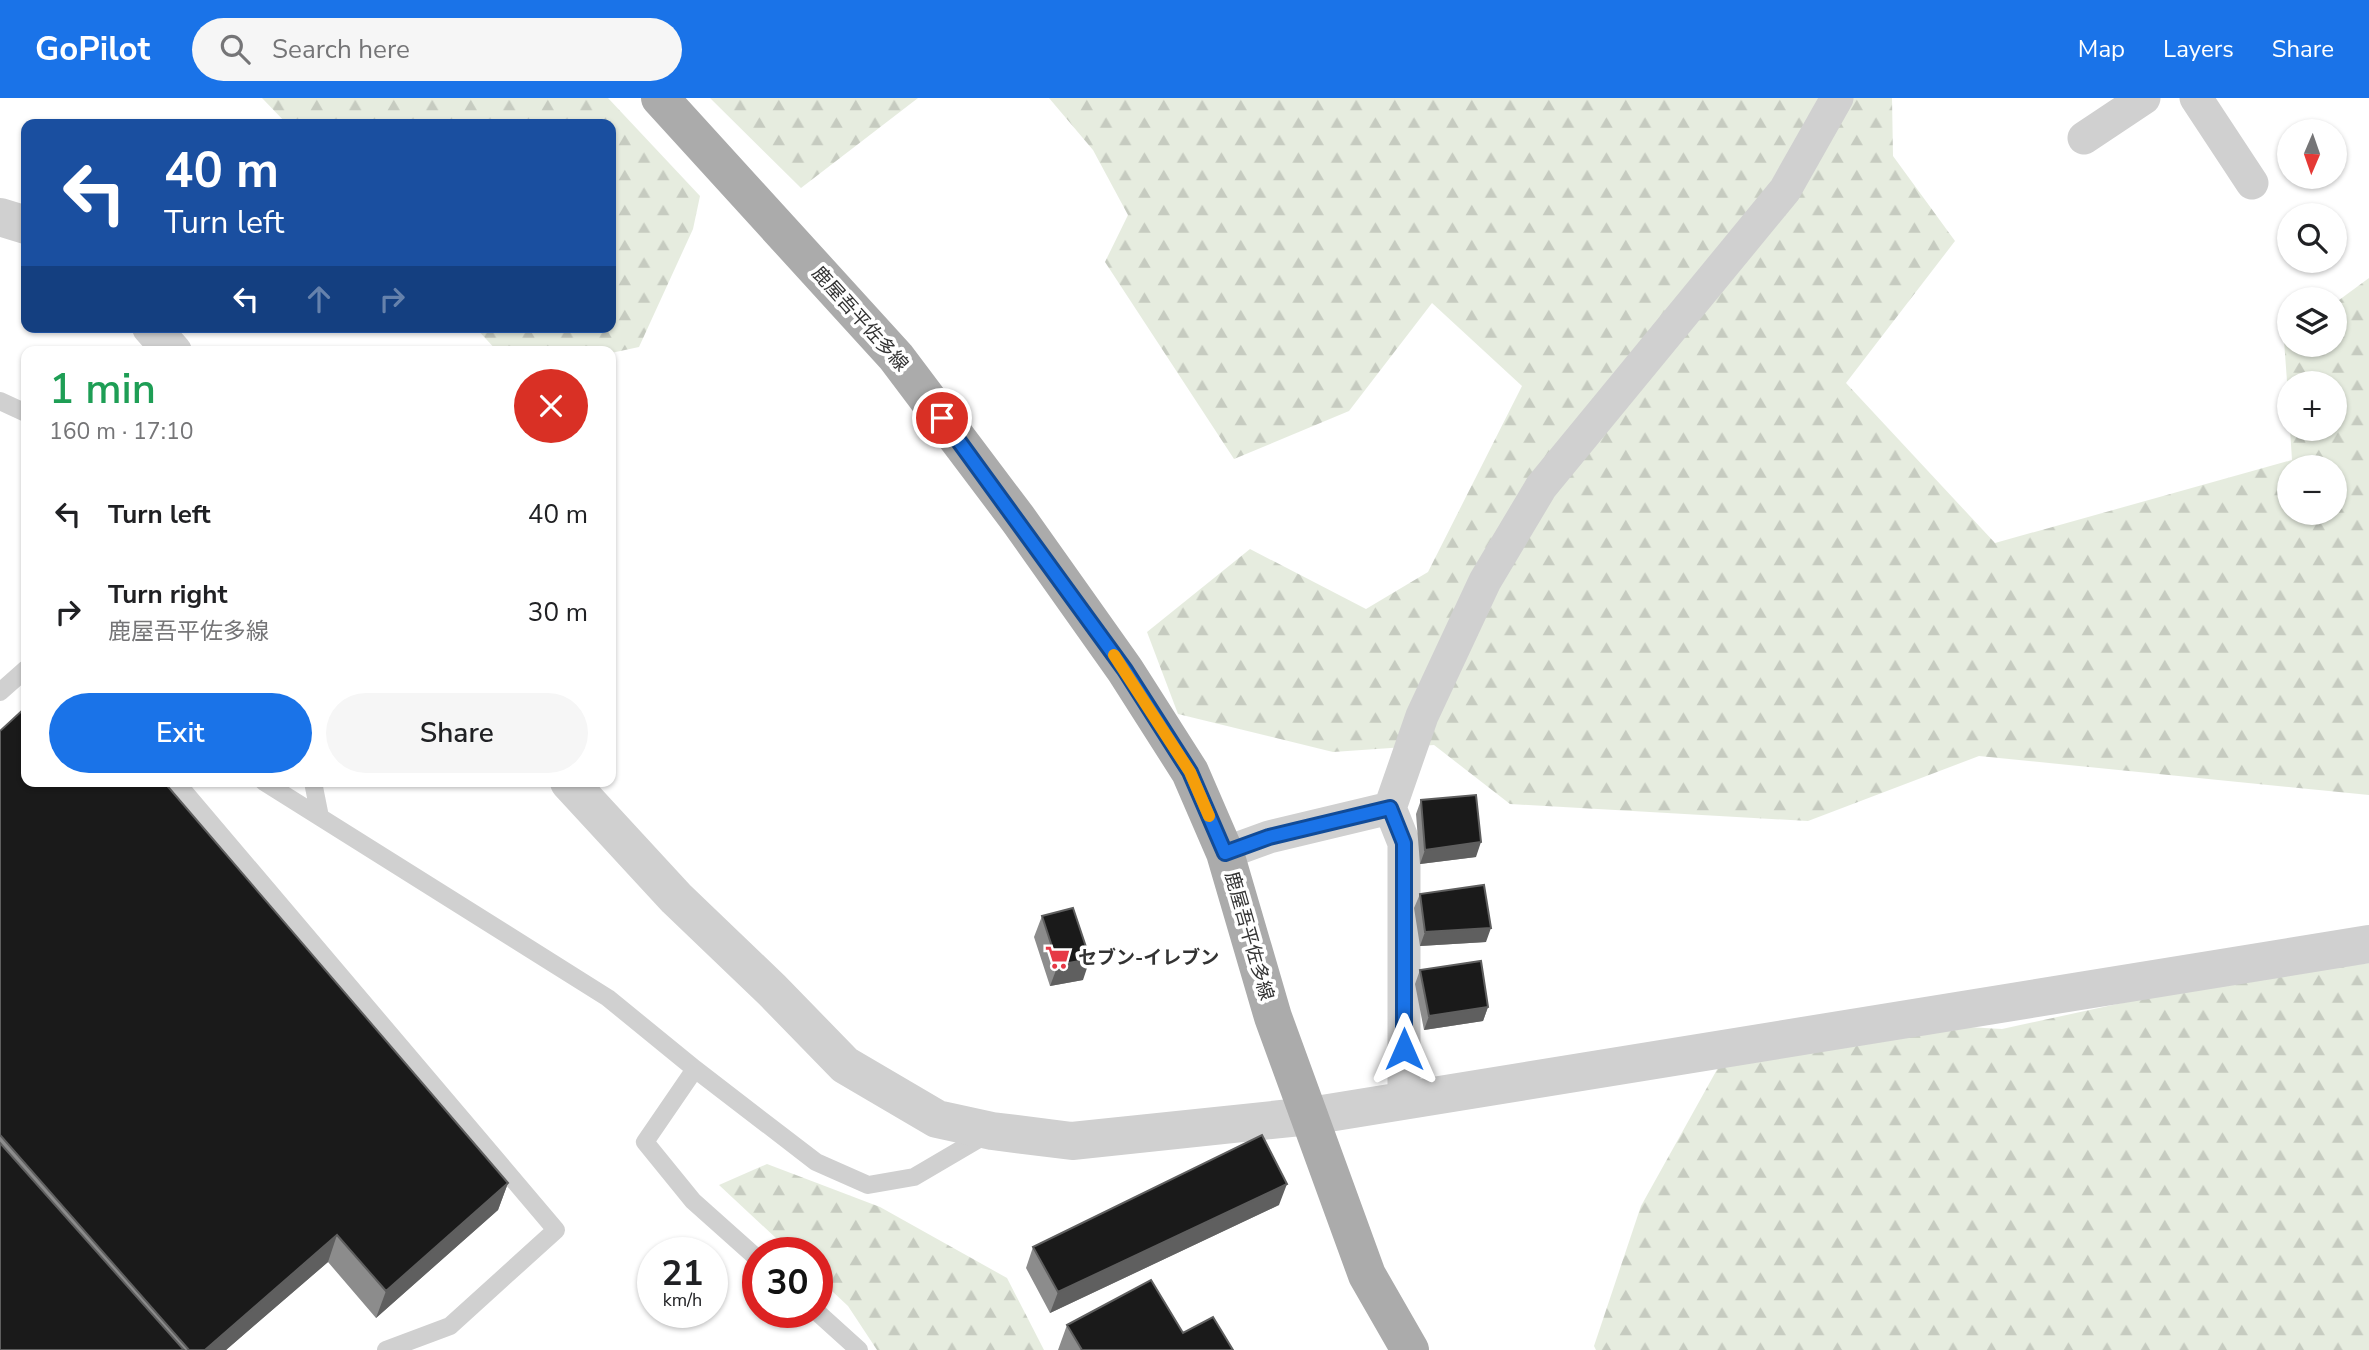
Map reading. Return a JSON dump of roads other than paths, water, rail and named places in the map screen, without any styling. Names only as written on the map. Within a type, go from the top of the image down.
[{"type":"main road","name":"鹿屋吾平佐多線","points":[[660,98],[896,357],[1125,670],[1190,772],[1225,853],[1273,1017],[1367,1275],[1410,1350]]},
{"type":"street","points":[[1404,1100],[1404,843],[1390,808],[1422,716],[1485,581],[1541,487],[1785,190],[1838,98]]},
{"type":"street","points":[[2084,138],[2144,98]]},
{"type":"street","points":[[2196,98],[2252,183]]},
{"type":"street","points":[[0,217],[21,223]]},
{"type":"street","points":[[156,333],[167,346]]},
{"type":"street","points":[[574,787],[676,898],[845,1065],[937,1119],[992,1131],[1072,1142],[1310,1116],[2369,944]]},
{"type":"street","points":[[1225,853],[1269,837],[1390,808]]},
{"type":"lane","points":[[0,401],[21,411]]},
{"type":"lane","points":[[0,692],[21,673]]},
{"type":"lane","points":[[180,787],[556,1230],[450,1326],[386,1350]]},
{"type":"lane","points":[[272,787],[608,998],[816,1162],[868,1185],[914,1177],[992,1131]]},
{"type":"lane","points":[[314,787],[320,817]]},
{"type":"lane","points":[[695,1069],[645,1142],[693,1200],[742,1244]]},
{"type":"lane","points":[[833,1326],[859,1350]]},
{"type":"place","name":"セブン-イレブン","points":[[1058,958]]}]
